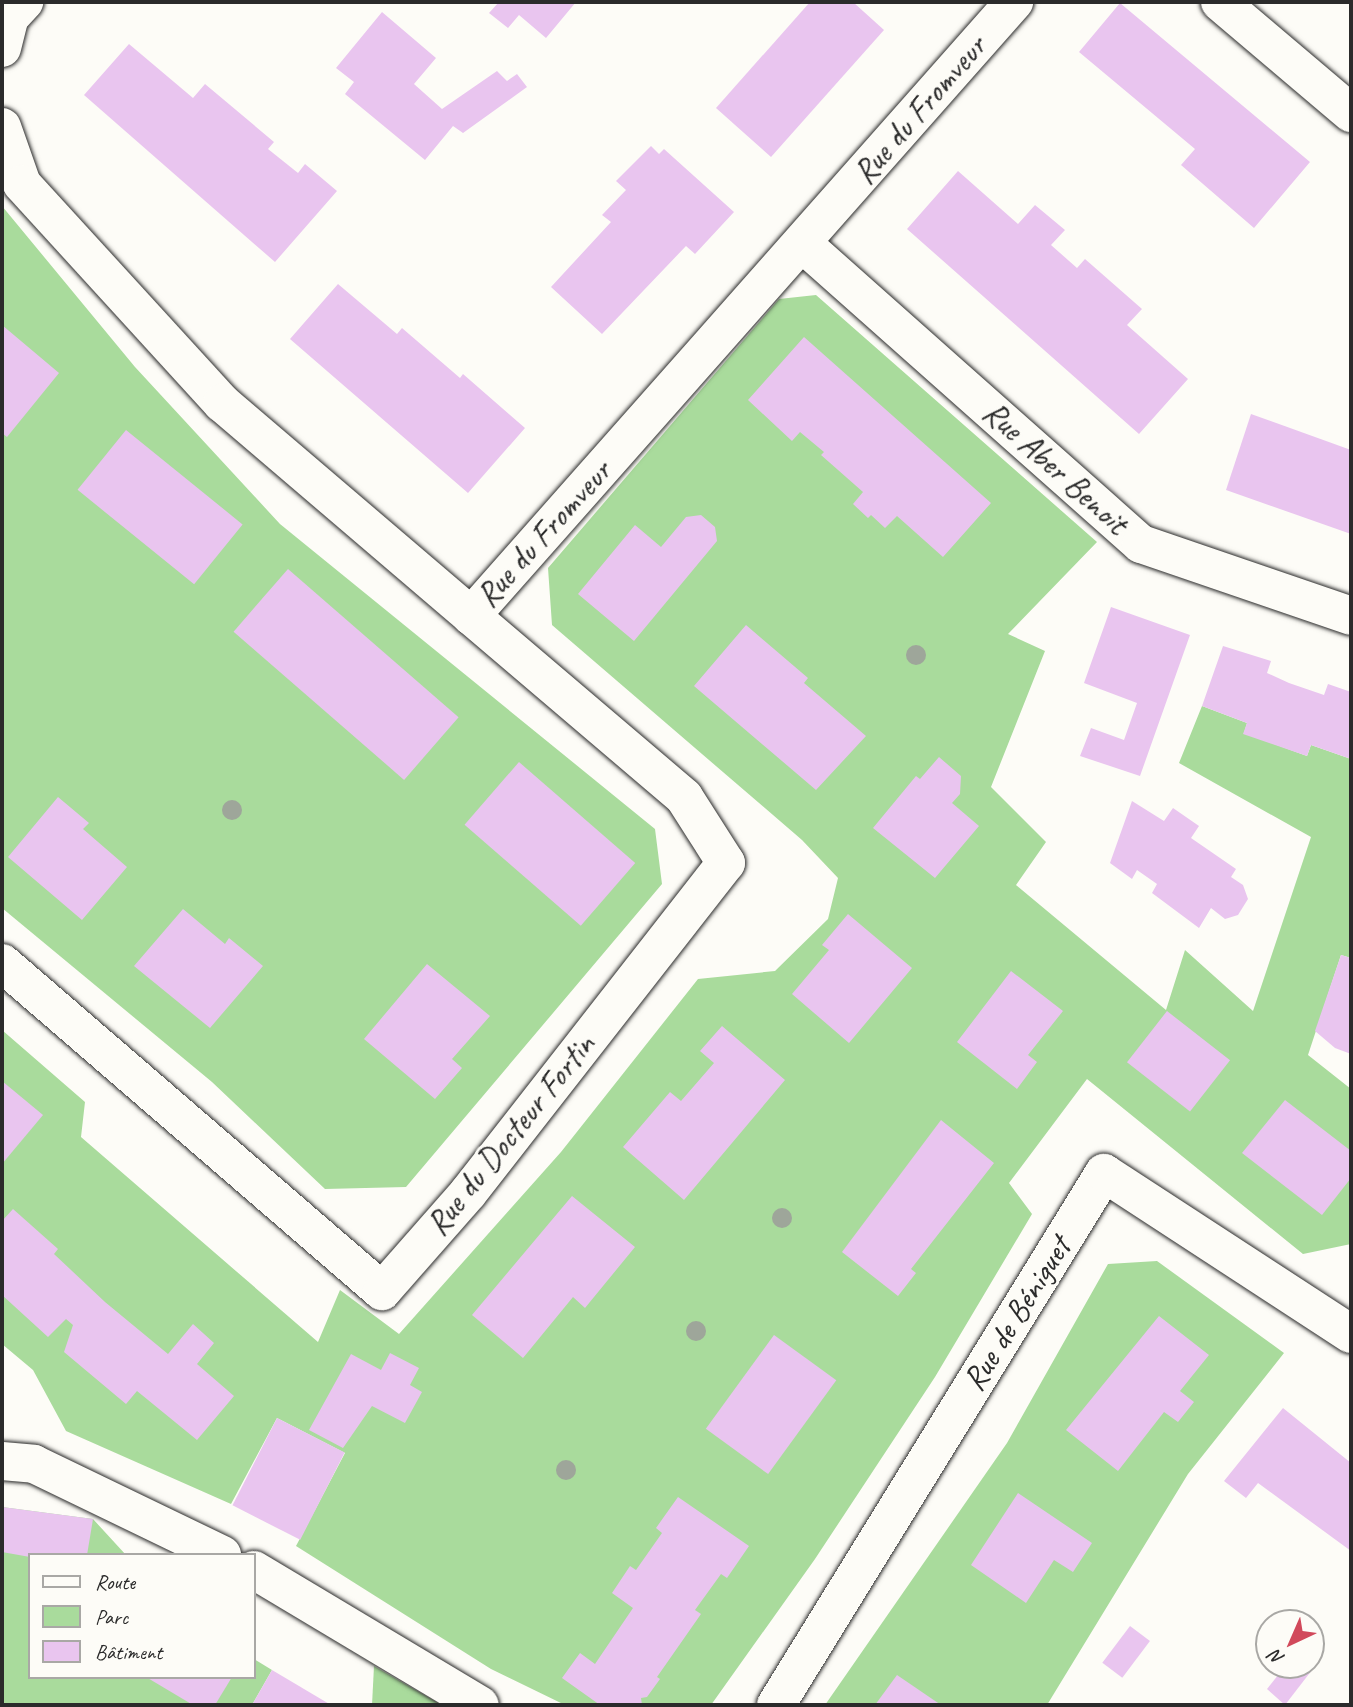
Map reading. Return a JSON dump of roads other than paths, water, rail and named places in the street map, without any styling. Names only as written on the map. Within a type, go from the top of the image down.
[{"type":"street","points":[[2,48],[10,17],[24,2]]},
{"type":"street","name":"Rue du Fromveur","points":[[2,127],[23,184],[222,403],[471,616],[803,244],[1014,2]]},
{"type":"street","points":[[1220,2],[1351,113]]},
{"type":"street","name":"Rue Aber Benoit","points":[[803,244],[1140,544],[1351,616]]},
{"type":"street","name":"Rue du Docteur Fortin","points":[[2,963],[382,1291],[468,1193],[726,863],[684,797],[471,616]]},
{"type":"street","name":"Rue de Béniguet","points":[[776,1705],[1104,1173],[1351,1334]]},
{"type":"street","points":[[2,1461],[34,1464],[218,1553]]},
{"type":"street","points":[[256,1571],[480,1705]]}]
